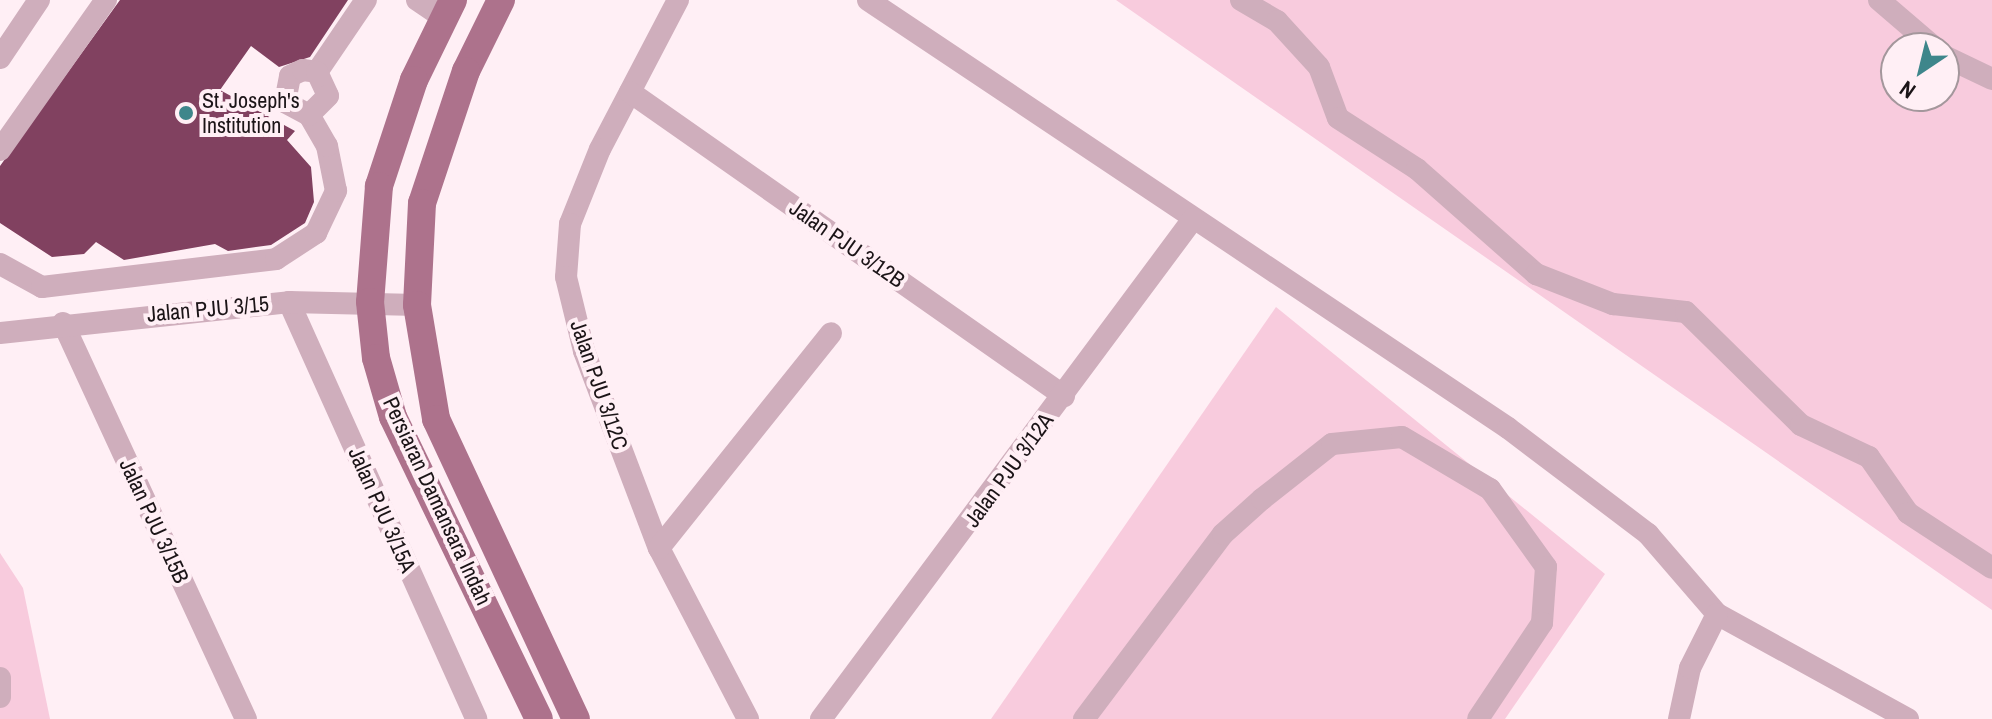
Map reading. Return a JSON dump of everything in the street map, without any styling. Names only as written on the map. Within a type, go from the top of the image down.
[{"type":"main road","name":"Persiaran Damansara Indah","points":[[501,0],[466,71],[422,203],[417,305],[436,419],[576,719]]},
{"type":"main road","name":"Persiaran Damansara Indah","points":[[449,9],[390,144],[370,302],[393,417],[539,719]]},
{"type":"street","points":[[0,58],[39,0]]},
{"type":"street","points":[[0,150],[106,0]]},
{"type":"street","points":[[317,72],[366,0]]},
{"type":"street","points":[[417,0],[449,9]]},
{"type":"street","name":"Jalan PJU 3/12C","points":[[678,0],[630,92],[570,224],[566,277],[584,351],[659,548],[748,719]]},
{"type":"street","points":[[868,0],[1570,474],[1648,534],[1717,614],[1908,719]]},
{"type":"street","points":[[1241,0],[1277,21],[1319,67],[1338,118],[1417,169],[1536,274],[1613,304],[1686,312],[1801,425],[1869,457],[1908,513],[1992,568]]},
{"type":"street","points":[[1879,0],[1916,32]]},
{"type":"street","points":[[1960,64],[1992,79]]},
{"type":"street","points":[[0,264],[42,287],[276,259],[316,233],[336,191],[327,146],[309,115],[295,112],[284,88],[303,70],[317,72]]},
{"type":"street","points":[[309,115],[328,96],[317,72]]},
{"type":"street","name":"Jalan PJU 3/12B","points":[[630,92],[1064,396]]},
{"type":"street","name":"Jalan PJU 3/12A","points":[[821,719],[1193,219]]},
{"type":"street","name":"Jalan PJU 3/15","points":[[0,333],[63,323],[289,302],[417,305]]},
{"type":"street","name":"Jalan PJU 3/15A","points":[[289,302],[476,719]]},
{"type":"street","name":"Jalan PJU 3/15B","points":[[63,323],[246,719]]},
{"type":"street","points":[[659,548],[831,333]]},
{"type":"street","points":[[1084,719],[1223,534],[1262,499],[1332,444],[1402,437],[1490,489],[1546,567],[1542,623],[1478,719]]},
{"type":"street","points":[[1679,719],[1690,668],[1717,614]]},
{"type":"street","points":[[0,678],[0,697]]},
{"type":"shaded area","points":[[1116,0],[1992,0],[1992,610]]},
{"type":"shaded area","points":[[1276,307],[1605,574],[1505,719],[991,719]]},
{"type":"shaded area","points":[[0,553],[23,588],[50,719],[0,719]]},
{"type":"building","points":[[120,0],[348,0],[310,57],[279,67],[251,46],[220,90],[295,131],[287,140],[311,167],[314,202],[305,223],[271,245],[228,251],[215,244],[124,260],[96,242],[84,254],[52,257],[0,223],[0,166]]},
{"type":"place","name":"St. Joseph's Institution","points":[[186,113]]}]
